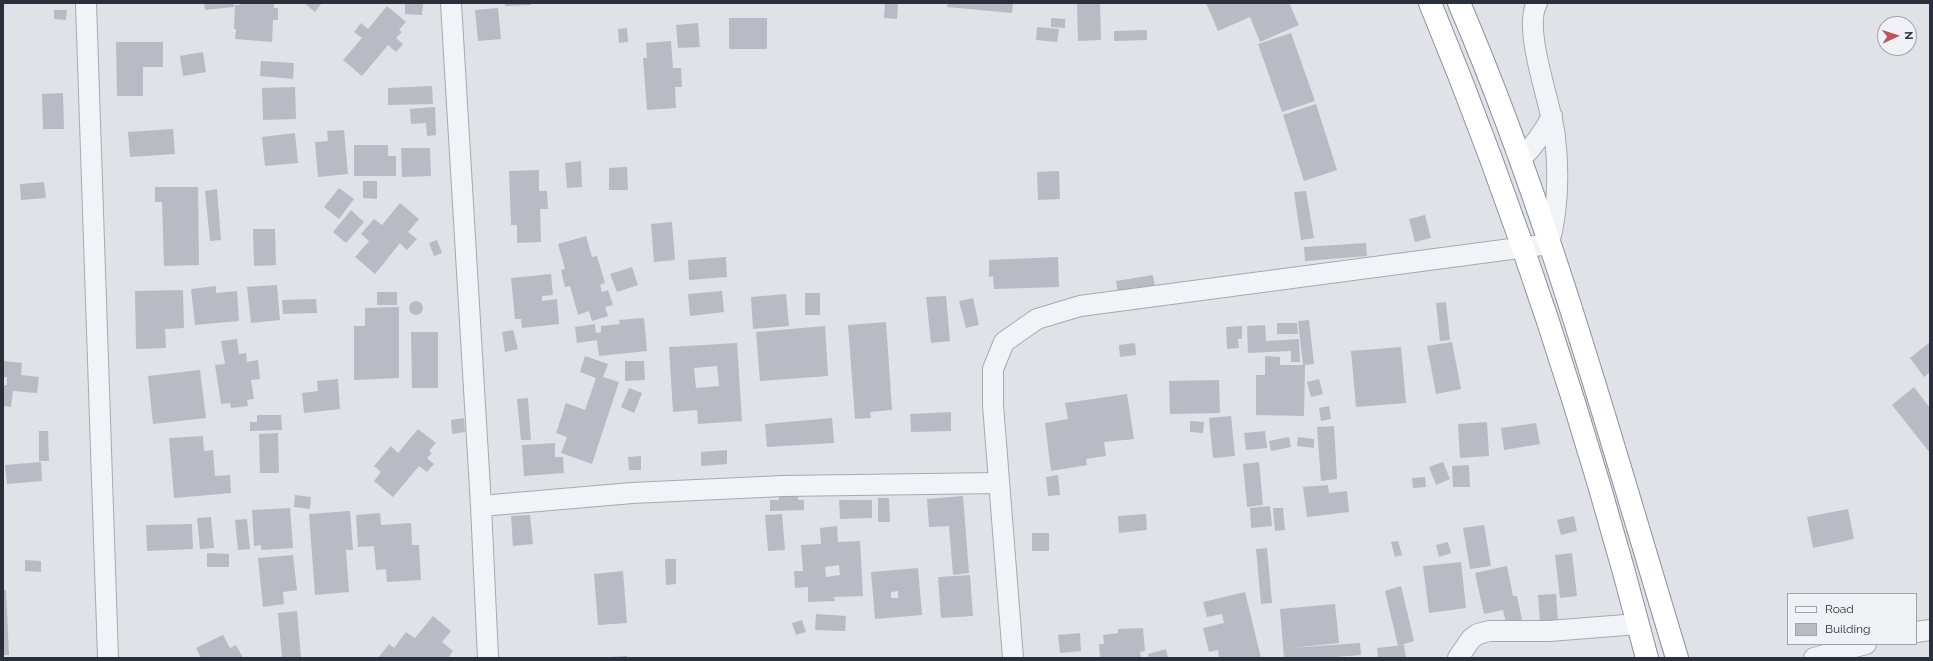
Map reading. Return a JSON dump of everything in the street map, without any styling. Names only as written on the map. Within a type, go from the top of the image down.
[{"type":"highway","points":[[1430,3],[1488,149],[1556,347],[1638,624],[1646,658]]},
{"type":"highway","points":[[1459,3],[1520,160],[1549,244],[1678,658]]},
{"type":"highway","points":[[1583,434],[1607,427]]},
{"type":"street","points":[[86,3],[108,658]]},
{"type":"street","points":[[451,3],[481,506],[488,658]]},
{"type":"street","points":[[1013,658],[992,405],[993,369],[1004,342],[1037,319],[1080,306],[1549,244],[1556,210],[1557,172],[1552,116],[1535,44],[1533,15],[1537,3]]},
{"type":"street","points":[[1520,160],[1535,145],[1552,116]]},
{"type":"street","points":[[481,506],[632,493],[783,486],[998,483]]},
{"type":"street","points":[[1458,658],[1472,639],[1478,634],[1489,631],[1549,631],[1638,624]]},
{"type":"street","points":[[1917,632],[1930,630]]},
{"type":"street","points":[[1814,658],[1862,645]]},
{"type":"building","points":[[204,3],[234,3],[234,7],[205,10]]},
{"type":"building","points":[[241,3],[274,3],[274,8],[278,8],[278,20],[273,20],[272,42],[235,39],[235,5],[240,5]]},
{"type":"building","points":[[304,3],[322,3],[315,12]]},
{"type":"building","points":[[405,3],[423,3],[422,15],[405,14]]},
{"type":"building","points":[[505,3],[531,3],[531,5],[505,6]]},
{"type":"building","points":[[885,3],[898,3],[897,19],[884,18]]},
{"type":"building","points":[[948,3],[1013,3],[1012,13],[947,7]]},
{"type":"building","points":[[1077,3],[1100,3],[1101,40],[1078,41]]},
{"type":"building","points":[[1206,3],[1289,3],[1299,25],[1260,42],[1250,17],[1218,31]]},
{"type":"building","points":[[387,6],[406,22],[399,30],[402,32],[396,38],[403,44],[396,52],[388,45],[362,76],[343,60],[362,38],[354,32],[361,23],[368,29]]},
{"type":"building","points":[[498,8],[501,39],[478,41],[475,10]]},
{"type":"building","points":[[54,10],[67,10],[66,20],[54,19]]},
{"type":"building","points":[[729,18],[767,18],[767,49],[729,49]]},
{"type":"building","points":[[1051,18],[1065,19],[1065,28],[1051,27]]},
{"type":"building","points":[[698,23],[700,47],[678,48],[676,25]]},
{"type":"building","points":[[1037,27],[1059,29],[1057,42],[1036,40]]},
{"type":"building","points":[[627,28],[628,42],[619,43],[618,29]]},
{"type":"building","points":[[1147,30],[1147,40],[1114,41],[1114,31]]},
{"type":"building","points":[[1291,33],[1315,101],[1282,112],[1258,44]]},
{"type":"building","points":[[671,41],[673,68],[681,68],[682,87],[675,87],[676,108],[647,110],[643,58],[647,58],[646,43]]},
{"type":"building","points":[[116,42],[163,42],[163,67],[143,67],[143,96],[117,96]]},
{"type":"building","points":[[203,52],[206,72],[183,76],[180,56]]},
{"type":"building","points":[[261,61],[294,63],[293,79],[260,76]]},
{"type":"building","points":[[432,86],[433,104],[388,105],[388,88]]},
{"type":"building","points":[[295,87],[296,119],[263,120],[262,88]]},
{"type":"building","points":[[63,93],[64,129],[43,129],[42,94]]},
{"type":"building","points":[[1316,104],[1337,170],[1304,181],[1283,115]]},
{"type":"building","points":[[435,107],[436,135],[427,136],[426,123],[411,124],[410,109]]},
{"type":"building","points":[[173,129],[175,154],[130,157],[128,132]]},
{"type":"building","points":[[344,130],[348,174],[318,177],[315,142],[328,141],[327,131]]},
{"type":"building","points":[[295,133],[298,163],[265,166],[262,137]]},
{"type":"building","points":[[354,145],[388,145],[388,156],[396,156],[396,176],[354,176]]},
{"type":"building","points":[[401,148],[430,148],[431,176],[402,177]]},
{"type":"building","points":[[581,161],[582,187],[567,188],[565,163]]},
{"type":"building","points":[[627,167],[628,190],[609,190],[609,168]]},
{"type":"building","points":[[539,170],[539,191],[547,191],[548,209],[540,209],[541,242],[517,243],[517,225],[511,225],[509,171]]},
{"type":"building","points":[[1059,171],[1060,199],[1038,200],[1037,172]]},
{"type":"building","points":[[363,181],[377,181],[377,199],[363,198]]},
{"type":"building","points":[[44,182],[46,198],[21,200],[20,184]]},
{"type":"building","points":[[155,187],[198,187],[199,265],[164,266],[162,202],[155,202]]},
{"type":"building","points":[[339,188],[354,199],[339,219],[324,207]]},
{"type":"building","points":[[217,189],[221,240],[210,241],[205,191]]},
{"type":"building","points":[[1306,191],[1314,238],[1301,240],[1294,192]]},
{"type":"building","points":[[400,203],[419,219],[408,232],[417,239],[407,250],[400,243],[375,274],[355,257],[369,241],[361,234],[374,219],[382,225]]},
{"type":"building","points":[[351,210],[364,222],[346,243],[333,232]]},
{"type":"building","points":[[1425,215],[1431,238],[1415,242],[1409,219]]},
{"type":"building","points":[[672,222],[675,260],[654,262],[651,224]]},
{"type":"building","points":[[253,229],[275,229],[276,265],[254,266]]},
{"type":"building","points":[[586,236],[592,257],[597,256],[605,283],[600,285],[602,292],[608,290],[613,305],[605,307],[608,316],[592,321],[589,311],[578,315],[570,286],[565,287],[561,270],[565,269],[558,244]]},
{"type":"building","points":[[437,240],[442,253],[434,256],[429,243]]},
{"type":"building","points":[[1366,243],[1367,256],[1305,261],[1304,247]]},
{"type":"building","points":[[726,257],[727,277],[689,280],[688,260]]},
{"type":"building","points":[[1058,257],[1059,287],[994,289],[993,276],[989,277],[989,260]]},
{"type":"building","points":[[632,267],[638,285],[617,292],[610,274]]},
{"type":"building","points":[[551,274],[553,295],[542,296],[542,301],[557,299],[559,324],[522,328],[521,319],[515,319],[511,278]]},
{"type":"building","points":[[1153,275],[1155,287],[1118,293],[1116,281]]},
{"type":"building","points":[[277,285],[280,320],[251,323],[247,287]]},
{"type":"building","points":[[216,286],[216,293],[237,291],[239,321],[195,325],[191,289]]},
{"type":"building","points":[[183,290],[184,328],[165,329],[166,348],[136,349],[135,291]]},
{"type":"building","points":[[722,291],[724,312],[690,316],[688,294]]},
{"type":"building","points":[[377,292],[397,292],[397,305],[377,305]]},
{"type":"building","points":[[805,293],[820,293],[820,315],[805,315]]},
{"type":"building","points":[[786,294],[789,326],[753,329],[751,297]]},
{"type":"building","points":[[946,296],[950,341],[931,343],[926,297]]},
{"type":"building","points":[[973,298],[979,325],[966,328],[959,301]]},
{"type":"building","points":[[316,299],[317,313],[283,314],[282,300]]},
{"type":"building","points":[[413,301],[419,301],[423,305],[423,311],[419,315],[413,315],[409,311],[409,305]]},
{"type":"building","points":[[1446,302],[1450,340],[1440,341],[1436,303]]},
{"type":"building","points":[[399,307],[399,378],[354,380],[354,326],[365,326],[365,308]]},
{"type":"building","points":[[644,318],[647,351],[599,356],[597,340],[577,343],[575,327],[595,324],[596,333],[601,332],[601,326],[620,324],[619,320]]},
{"type":"building","points":[[1309,320],[1314,364],[1305,365],[1304,416],[1256,415],[1256,375],[1265,375],[1265,356],[1280,357],[1280,365],[1303,365],[1298,321]]},
{"type":"building","points":[[886,322],[892,410],[870,412],[871,418],[855,419],[848,325]]},
{"type":"building","points":[[1277,323],[1297,323],[1298,334],[1277,334]]},
{"type":"building","points":[[1265,325],[1266,341],[1299,339],[1300,362],[1291,362],[1291,351],[1248,353],[1247,326]]},
{"type":"building","points":[[825,326],[828,376],[760,381],[756,332]]},
{"type":"building","points":[[1242,326],[1242,339],[1238,339],[1239,348],[1227,349],[1226,327]]},
{"type":"building","points":[[513,330],[518,349],[505,352],[502,332]]},
{"type":"building","points":[[411,332],[438,332],[438,388],[412,388]]},
{"type":"building","points":[[237,339],[239,354],[246,353],[247,362],[258,360],[260,379],[251,380],[254,399],[247,400],[248,406],[231,408],[230,403],[221,404],[215,365],[225,364],[221,341]]},
{"type":"building","points":[[1452,342],[1461,389],[1436,394],[1427,346]]},
{"type":"building","points":[[1930,342],[1930,372],[1924,377],[1910,358]]},
{"type":"building","points":[[737,343],[742,421],[698,424],[697,410],[673,412],[669,347]],"holes":[[[717,366],[719,386],[696,388],[694,368]]]},
{"type":"building","points":[[1135,343],[1136,355],[1120,357],[1119,345]]},
{"type":"building","points":[[1401,347],[1406,403],[1356,407],[1351,351]]},
{"type":"building","points":[[585,356],[608,364],[603,377],[619,382],[592,464],[561,453],[567,437],[556,433],[566,403],[585,410],[596,378],[580,372]]},
{"type":"building","points":[[3,361],[22,363],[21,375],[39,377],[37,393],[13,391],[11,407],[3,406],[3,385],[7,385],[7,377],[3,377]]},
{"type":"building","points":[[625,361],[644,361],[645,380],[625,381]]},
{"type":"building","points":[[200,370],[206,418],[153,424],[148,376]]},
{"type":"building","points":[[338,379],[340,409],[304,413],[302,393],[318,391],[317,381]]},
{"type":"building","points":[[1319,379],[1323,394],[1311,397],[1307,382]]},
{"type":"building","points":[[1219,380],[1220,413],[1170,414],[1169,381]]},
{"type":"building","points":[[1914,387],[1930,408],[1930,453],[1892,405]]},
{"type":"building","points":[[629,388],[642,393],[634,413],[621,407]]},
{"type":"building","points":[[1127,394],[1134,439],[1104,442],[1106,456],[1086,459],[1087,465],[1051,471],[1045,423],[1068,419],[1065,403]]},
{"type":"building","points":[[528,398],[531,440],[521,440],[517,399]]},
{"type":"building","points":[[1329,406],[1331,419],[1321,421],[1319,408]]},
{"type":"building","points":[[951,412],[951,431],[911,432],[910,414]]},
{"type":"building","points":[[257,415],[281,415],[282,430],[250,431],[250,422],[257,422]]},
{"type":"building","points":[[1231,416],[1235,456],[1213,458],[1209,418]]},
{"type":"building","points":[[464,418],[465,432],[452,434],[451,420]]},
{"type":"building","points":[[832,418],[834,443],[767,447],[765,424]]},
{"type":"building","points":[[1190,421],[1204,422],[1203,433],[1190,432]]},
{"type":"building","points":[[1487,422],[1489,456],[1460,458],[1458,424]]},
{"type":"building","points":[[1536,423],[1540,444],[1504,450],[1501,428]]},
{"type":"building","points":[[1334,426],[1337,479],[1321,481],[1317,427]]},
{"type":"building","points":[[418,429],[436,443],[429,451],[432,453],[427,458],[434,464],[427,472],[419,466],[393,497],[374,481],[381,472],[374,466],[391,446],[398,453]]},
{"type":"building","points":[[39,431],[48,431],[49,461],[39,461]]},
{"type":"building","points":[[1265,431],[1267,448],[1246,450],[1244,433]]},
{"type":"building","points":[[278,433],[279,473],[260,473],[259,434]]},
{"type":"building","points":[[203,436],[204,451],[213,450],[215,476],[230,475],[231,493],[174,498],[169,438]]},
{"type":"building","points":[[1289,437],[1291,447],[1271,451],[1269,441]]},
{"type":"building","points":[[1298,437],[1314,439],[1314,448],[1297,446]]},
{"type":"building","points":[[555,443],[555,457],[563,457],[564,473],[524,476],[522,445]]},
{"type":"building","points":[[727,450],[727,464],[701,466],[701,452]]},
{"type":"building","points":[[641,456],[641,470],[629,470],[628,457]]},
{"type":"building","points":[[41,462],[42,481],[7,484],[5,465]]},
{"type":"building","points":[[1259,462],[1263,505],[1247,507],[1243,464]]},
{"type":"building","points":[[1443,462],[1450,479],[1436,485],[1429,467]]},
{"type":"building","points":[[1469,465],[1470,487],[1453,487],[1452,466]]},
{"type":"building","points":[[1058,475],[1060,495],[1048,496],[1046,477]]},
{"type":"building","points":[[1425,477],[1426,487],[1413,488],[1412,478]]},
{"type":"building","points":[[1328,485],[1329,493],[1347,491],[1349,512],[1307,517],[1303,487]]},
{"type":"building","points":[[798,494],[798,500],[804,500],[804,510],[770,511],[770,500],[779,500],[779,495]]},
{"type":"building","points":[[295,495],[311,497],[310,509],[294,507]]},
{"type":"building","points":[[963,496],[969,573],[953,575],[949,526],[929,527],[927,499]]},
{"type":"building","points":[[878,498],[889,498],[890,522],[878,522]]},
{"type":"building","points":[[839,500],[872,500],[872,518],[840,519]]},
{"type":"building","points":[[1270,506],[1272,526],[1251,528],[1250,508]]},
{"type":"building","points":[[290,508],[293,548],[261,550],[261,545],[254,546],[252,510]]},
{"type":"building","points":[[1273,508],[1283,508],[1285,530],[1275,531]]},
{"type":"building","points":[[1848,509],[1854,539],[1813,548],[1807,517]]},
{"type":"building","points":[[350,511],[353,550],[346,550],[349,592],[315,595],[309,514]]},
{"type":"building","points":[[380,513],[381,525],[411,523],[412,545],[419,545],[421,580],[387,582],[386,569],[376,570],[374,546],[358,547],[356,515]]},
{"type":"building","points":[[782,514],[785,550],[768,551],[765,515]]},
{"type":"building","points":[[1146,514],[1147,530],[1119,533],[1118,516]]},
{"type":"building","points":[[530,515],[533,544],[513,546],[511,516]]},
{"type":"building","points":[[1574,516],[1577,531],[1561,535],[1557,520]]},
{"type":"building","points":[[211,517],[214,548],[200,549],[197,518]]},
{"type":"building","points":[[247,519],[250,549],[238,550],[235,520]]},
{"type":"building","points":[[192,524],[193,549],[147,551],[146,525]]},
{"type":"building","points":[[1484,525],[1491,566],[1470,569],[1463,528]]},
{"type":"building","points":[[837,526],[838,542],[860,541],[863,596],[834,597],[835,601],[808,602],[808,587],[795,588],[794,571],[803,571],[801,545],[821,544],[820,528]],"holes":[[[839,565],[840,575],[826,577],[825,567]]]},
{"type":"building","points":[[1032,533],[1049,533],[1049,551],[1032,551]]},
{"type":"building","points":[[1398,541],[1402,555],[1395,557],[1391,542]]},
{"type":"building","points":[[1448,542],[1451,553],[1439,557],[1436,545]]},
{"type":"building","points":[[1267,548],[1272,603],[1261,604],[1256,549]]},
{"type":"building","points":[[207,553],[229,554],[229,567],[207,567]]},
{"type":"building","points":[[1572,553],[1577,596],[1560,598],[1555,555]]},
{"type":"building","points":[[293,555],[297,590],[283,592],[284,604],[263,607],[258,558]]},
{"type":"building","points":[[665,559],[676,559],[676,584],[666,585]]},
{"type":"building","points":[[25,560],[41,561],[41,572],[25,571]]},
{"type":"building","points":[[1461,562],[1466,608],[1429,613],[1423,566]]},
{"type":"building","points":[[1507,566],[1513,596],[1517,596],[1522,620],[1506,623],[1503,610],[1484,614],[1475,573]]},
{"type":"building","points":[[918,568],[922,615],[875,619],[871,572]],"holes":[[[898,591],[898,598],[891,598],[891,592]]]},
{"type":"building","points":[[623,571],[627,623],[598,625],[594,574]]},
{"type":"building","points":[[970,575],[973,616],[941,618],[938,577]]},
{"type":"building","points":[[1401,586],[1414,641],[1398,646],[1385,591]]},
{"type":"building","points":[[3,590],[6,590],[9,655],[3,655]]},
{"type":"building","points":[[1245,592],[1261,658],[1219,658],[1218,650],[1209,652],[1203,628],[1224,623],[1222,614],[1207,617],[1203,602]]},
{"type":"building","points":[[1556,594],[1558,621],[1540,622],[1538,595]]},
{"type":"building","points":[[1335,604],[1339,643],[1290,648],[1360,643],[1361,655],[1322,658],[1284,658],[1280,609]]},
{"type":"building","points":[[297,611],[301,658],[282,658],[278,613]]},
{"type":"building","points":[[816,614],[846,616],[845,631],[815,630]]},
{"type":"building","points":[[433,616],[451,631],[442,642],[453,651],[448,658],[378,658],[389,644],[394,648],[406,632],[415,638]]},
{"type":"building","points":[[802,620],[806,632],[796,635],[792,623]]},
{"type":"building","points":[[1143,628],[1145,651],[1140,652],[1141,658],[1100,658],[1099,644],[1104,644],[1103,635],[1118,633],[1118,629]]},
{"type":"building","points":[[1080,633],[1081,651],[1060,653],[1058,635]]},
{"type":"building","points":[[223,635],[230,648],[236,645],[243,658],[201,658],[196,648]]},
{"type":"building","points":[[1404,645],[1406,658],[1378,658],[1377,648]]},
{"type":"building","points":[[1166,649],[1168,658],[1149,658],[1148,654]]},
{"type":"building","points":[[627,656],[627,658],[608,658],[608,657]]}]
